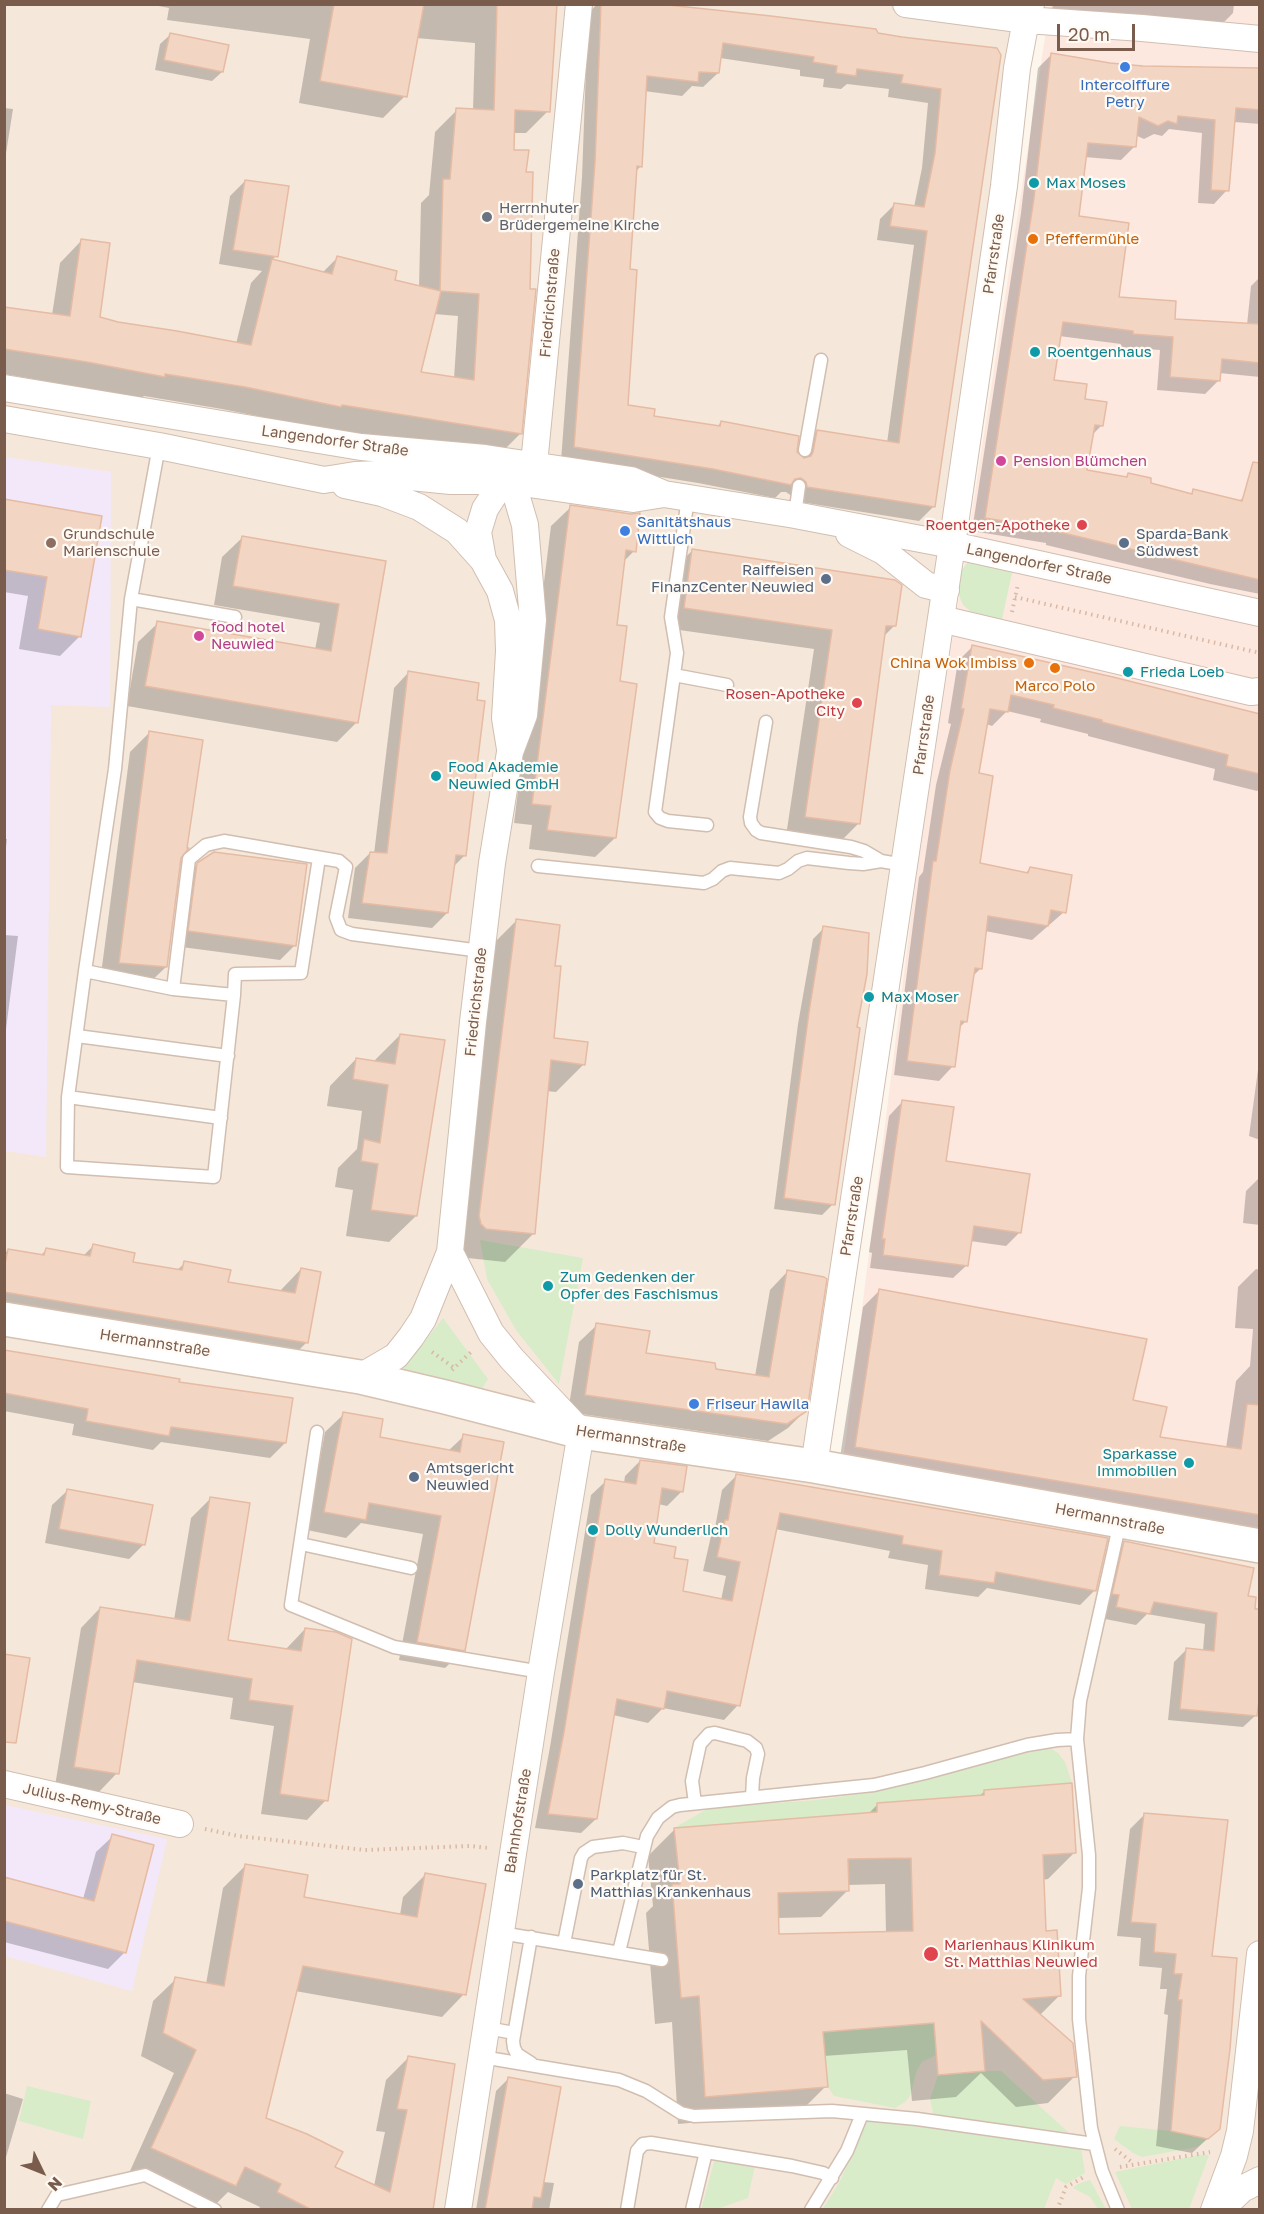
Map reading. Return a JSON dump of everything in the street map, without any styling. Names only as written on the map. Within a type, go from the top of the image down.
[{"type":"street","name":"Friedrichstraße","points":[[483,560],[478,542],[480,522],[490,500],[508,481],[534,464],[579,4]]},
{"type":"street","points":[[906,4],[1028,12],[1142,28],[1260,39]]},
{"type":"street","name":"Pfarrstraße","points":[[814,1466],[893,863],[946,590],[1004,186],[1017,68],[1028,12]]},
{"type":"street","name":"Langendorfer Straße","points":[[4,388],[361,447],[534,464],[631,480],[676,496],[952,545],[1260,613]]},
{"type":"street","name":"Langendorfer Straße","points":[[4,419],[159,446],[324,480],[369,474],[451,481],[508,481],[633,499],[676,496]]},
{"type":"street","name":"Friedrichstraße","points":[[360,1377],[396,1356],[411,1337],[423,1319],[450,1252],[492,863],[510,752],[524,715],[533,620],[525,525],[519,500],[508,481],[484,458]]},
{"type":"street","name":"Friedrichstraße","points":[[324,480],[382,493],[419,507],[457,531],[483,560],[500,591],[508,620],[509,651],[505,718],[510,752]]},
{"type":"street","points":[[525,525],[530,512],[549,486]]},
{"type":"street","name":"Langendorfer Straße","points":[[806,518],[882,551],[926,585],[946,590]]},
{"type":"street","points":[[941,619],[1251,692],[1260,691]]},
{"type":"street","points":[[450,1252],[491,1334],[581,1432]]},
{"type":"street","name":"Hermannstraße","points":[[4,1318],[360,1377],[581,1432],[814,1466],[1260,1546]]},
{"type":"street","name":"Bahnhofstraße","points":[[458,2210],[541,1672],[581,1432]]},
{"type":"street","name":"Julius-Remy-Straße","points":[[4,1784],[180,1824]]},
{"type":"street","points":[[1214,2210],[1234,2156],[1244,2110],[1260,1954]]},
{"type":"street","points":[[1244,2110],[1260,2146]]},
{"type":"street","points":[[1221,2210],[1242,2189],[1260,2180]]},
{"type":"lane","points":[[805,450],[821,360]]},
{"type":"lane","points":[[159,446],[131,599],[115,769],[68,1097],[67,1167],[214,1177],[235,974],[301,974],[319,858]]},
{"type":"lane","points":[[799,486],[806,518]]},
{"type":"lane","points":[[676,496],[671,617],[677,653],[655,812],[660,818],[668,821],[707,825]]},
{"type":"lane","points":[[131,599],[235,617]]},
{"type":"lane","points":[[674,675],[727,685]]},
{"type":"lane","points":[[766,722],[750,817],[751,824],[756,830],[761,833],[851,847],[893,863]]},
{"type":"lane","points":[[173,989],[189,859],[206,845],[224,841],[339,861],[346,867],[336,917],[341,930],[352,934],[481,951]]},
{"type":"lane","points":[[538,866],[704,883],[729,868],[779,873],[807,858],[863,864],[893,863]]},
{"type":"lane","points":[[85,971],[173,989],[234,995]]},
{"type":"lane","points":[[77,1036],[228,1056]]},
{"type":"lane","points":[[68,1097],[221,1118]]},
{"type":"lane","points":[[317,1432],[291,1605],[394,1647],[541,1672]]},
{"type":"lane","points":[[1118,2210],[1094,2144],[1086,2096],[1079,2019],[1079,1976],[1089,1888],[1089,1855],[1077,1739],[1080,1701],[1120,1520]]},
{"type":"lane","points":[[301,1544],[411,1568]]},
{"type":"lane","points":[[695,1803],[692,1781],[700,1744],[709,1734],[715,1733],[747,1740],[756,1748],[758,1754],[752,1797]]},
{"type":"lane","points":[[619,1952],[643,1847],[652,1827],[665,1812],[680,1805],[874,1785],[1027,1745],[1077,1739]]},
{"type":"lane","points":[[565,1937],[581,1858],[584,1853],[593,1847],[623,1843],[643,1847]]},
{"type":"lane","points":[[501,1933],[531,1937],[565,1937],[619,1952],[662,1960]]},
{"type":"lane","points":[[531,1937],[514,2033],[514,2048],[517,2054],[534,2066]]},
{"type":"lane","points":[[487,2028],[514,2033]]},
{"type":"lane","points":[[482,2057],[619,2080],[646,2091],[681,2113],[694,2116],[809,2111],[862,2114],[1094,2144]]},
{"type":"lane","points":[[811,2210],[832,2178],[854,2137],[862,2114]]},
{"type":"lane","points":[[627,2210],[637,2151],[643,2144],[651,2142],[803,2168],[832,2178]]},
{"type":"lane","points":[[692,2210],[706,2152]]},
{"type":"lane","points":[[48,2210],[57,2195],[145,2175],[215,2210]]},
{"type":"path","points":[[1007,635],[1023,560]]},
{"type":"path","points":[[1015,597],[1260,653]]},
{"type":"path","points":[[445,1397],[453,1367],[491,1334]]},
{"type":"path","points":[[180,1824],[238,1836],[334,1848],[365,1850],[485,1847],[513,1853]]},
{"type":"path","points":[[1057,2210],[1066,2187],[1102,2171],[1203,2151],[1234,2156]]},
{"type":"shaded area","points":[[5,5],[1015,5],[980,291],[810,1473],[1259,1564],[1259,2209],[5,2210]]},
{"type":"shaded area","points":[[1050,5],[1259,5],[1259,1535],[844,1453],[917,869]]},
{"type":"shaded area","points":[[5,457],[111,472],[110,707],[51,705],[46,1157],[5,1151]]},
{"type":"shaded area","points":[[4,1805],[167,1839],[132,1991],[5,1956]]},
{"type":"green space","points":[[970,559],[1014,564],[1001,624],[977,617],[963,605],[958,589],[961,571]]},
{"type":"green space","points":[[480,1240],[583,1258],[559,1384],[516,1330],[487,1279]]},
{"type":"green space","points":[[443,1318],[488,1379],[480,1392],[397,1377]]},
{"type":"green space","points":[[1041,1748],[1050,1748],[1058,1753],[1065,1762],[1072,1783],[985,1790],[984,1795],[877,1803],[877,1812],[674,1828],[709,1808],[816,1800],[868,1793]]},
{"type":"green space","points":[[934,2023],[936,2055],[922,2062],[917,2070],[910,2096],[905,2102],[895,2108],[834,2096],[828,2087],[823,2032]]},
{"type":"green space","points":[[1001,2071],[1068,2132],[934,2117],[930,2099],[938,2075]]},
{"type":"green space","points":[[27,2086],[91,2101],[83,2139],[19,2121]]},
{"type":"green space","points":[[868,2120],[1081,2148],[1085,2173],[1066,2184],[1056,2178],[1044,2209],[822,2210],[839,2183]]},
{"type":"green space","points":[[1120,2126],[1171,2131],[1208,2139],[1197,2147],[1142,2157],[1114,2139]]},
{"type":"green space","points":[[1209,2155],[1189,2209],[1132,2209],[1115,2172]]},
{"type":"green space","points":[[715,2158],[755,2165],[748,2198],[717,2209],[701,2210]]},
{"type":"green space","points":[[1090,2180],[1106,2209],[1098,2209],[1090,2197],[1073,2188]]},
{"type":"building","points":[[334,4],[424,4],[407,97],[320,81]]},
{"type":"building","points":[[497,4],[557,4],[550,112],[515,110],[514,150],[529,150],[526,172],[533,172],[530,289],[536,289],[522,434],[342,405],[341,407],[245,387],[165,374],[165,377],[4,349],[4,307],[70,316],[81,239],[110,243],[100,317],[251,345],[272,259],[332,274],[337,256],[397,271],[395,280],[440,291],[443,179],[450,179],[456,108],[494,110]],"holes":[[[441,291],[479,294],[474,380],[421,372]]]},
{"type":"building","points":[[601,4],[659,4],[771,16],[876,29],[878,33],[902,37],[997,48],[1001,55],[935,507],[807,487],[806,482],[801,478],[795,479],[791,485],[713,469],[574,447],[595,162]],"holes":[[[723,43],[814,57],[813,62],[837,66],[836,73],[856,76],[857,69],[903,75],[901,83],[941,89],[935,153],[924,207],[894,203],[890,226],[927,231],[899,443],[817,430],[813,452],[811,456],[804,458],[797,452],[799,436],[721,421],[720,426],[654,416],[655,409],[628,405],[637,270],[630,269],[637,166],[642,167],[647,76],[698,82],[699,72],[719,73]]]},
{"type":"building","points":[[170,33],[229,45],[223,72],[164,60]]},
{"type":"building","points":[[1051,53],[1143,66],[1260,68],[1260,110],[1236,108],[1229,191],[1211,190],[1215,120],[1178,116],[1177,124],[1168,121],[1158,126],[1139,117],[1136,147],[1088,143],[1079,216],[1129,223],[1119,297],[1176,301],[1175,319],[1260,324],[1260,363],[1222,359],[1220,381],[1170,377],[1173,337],[1133,334],[1133,331],[1063,322],[1054,380],[1087,384],[1085,399],[1107,402],[1103,426],[1095,425],[1087,470],[1127,477],[1128,473],[1151,478],[1151,483],[1192,494],[1193,489],[1242,501],[1253,462],[1260,463],[1260,580],[1059,532],[1059,530],[985,518],[1034,198]]},
{"type":"building","points":[[245,180],[289,186],[278,257],[233,250]]},
{"type":"building","name":"Grundschule Marienschule","points":[[4,499],[102,516],[81,637],[38,629],[47,577],[4,570]]},
{"type":"building","points":[[570,505],[631,514],[640,513],[636,552],[626,550],[617,625],[627,626],[620,681],[637,684],[616,838],[547,830],[551,806],[532,804]]},
{"type":"building","name":"food hotel Neuwied","points":[[242,536],[386,561],[358,723],[145,686],[157,621],[331,651],[339,604],[233,586]]},
{"type":"building","points":[[692,549],[895,580],[902,585],[896,626],[886,626],[860,824],[805,817],[832,630],[684,608]]},
{"type":"building","points":[[972,645],[1260,714],[1260,774],[1226,766],[1228,755],[1053,708],[1054,705],[1011,695],[1008,712],[990,709],[979,773],[993,776],[980,863],[1028,873],[1030,867],[1072,875],[1066,913],[1051,910],[1048,926],[988,916],[982,969],[975,968],[967,1022],[961,1021],[955,1067],[907,1061],[933,861],[936,861],[950,770],[964,709],[961,709]]},
{"type":"building","name":"Food Akademie Neuwied GmbH","points":[[408,671],[479,683],[477,700],[485,701],[466,856],[456,855],[448,913],[362,903],[370,852],[387,853]]},
{"type":"building","points":[[149,731],[203,740],[187,848],[189,848],[181,858],[167,967],[119,963]]},
{"type":"building","points":[[214,852],[307,864],[296,946],[188,931],[197,863]]},
{"type":"building","points":[[516,919],[560,925],[555,966],[561,966],[554,1038],[588,1042],[585,1065],[551,1060],[535,1234],[486,1229],[481,1224],[479,1216]]},
{"type":"building","points":[[823,926],[869,933],[867,974],[857,1027],[860,1028],[835,1205],[784,1198]]},
{"type":"building","points":[[400,1034],[445,1040],[417,1216],[371,1210],[378,1164],[361,1161],[364,1139],[380,1143],[388,1085],[353,1079],[356,1058],[395,1064]]},
{"type":"building","points":[[902,1100],[954,1107],[946,1161],[1030,1174],[1021,1233],[974,1226],[968,1266],[883,1255],[885,1239],[882,1239]]},
{"type":"building","points":[[93,1244],[135,1253],[133,1262],[182,1270],[184,1261],[231,1270],[228,1282],[295,1293],[301,1268],[321,1272],[308,1343],[4,1292],[4,1269],[8,1249],[44,1255],[46,1248],[90,1256]]},
{"type":"building","points":[[787,1270],[827,1279],[807,1411],[787,1424],[585,1395],[596,1323],[650,1331],[646,1353],[715,1363],[716,1369],[769,1377]]},
{"type":"building","points":[[879,1289],[1147,1339],[1133,1400],[1167,1407],[1160,1437],[1241,1449],[1247,1404],[1260,1405],[1260,1515],[855,1447]]},
{"type":"building","points":[[4,1350],[180,1379],[179,1382],[293,1398],[286,1443],[171,1427],[169,1436],[86,1421],[88,1409],[4,1393]]},
{"type":"building","name":"Amtsgericht Neuwied","points":[[343,1412],[383,1419],[380,1437],[460,1452],[463,1434],[504,1442],[465,1651],[417,1642],[441,1516],[369,1503],[366,1520],[324,1512]]},
{"type":"building","points":[[640,1460],[687,1466],[683,1492],[662,1488],[654,1543],[676,1547],[674,1558],[688,1560],[683,1591],[732,1601],[740,1562],[717,1557],[725,1520],[728,1520],[736,1474],[1108,1538],[1096,1591],[996,1572],[994,1583],[939,1575],[942,1551],[902,1544],[903,1536],[780,1513],[740,1706],[667,1691],[664,1709],[617,1699],[597,1819],[548,1814],[564,1732],[605,1479],[636,1484]]},
{"type":"building","points":[[67,1489],[153,1505],[145,1545],[59,1529]]},
{"type":"building","points":[[210,1497],[250,1503],[228,1640],[301,1651],[305,1628],[336,1632],[352,1639],[328,1801],[280,1794],[293,1706],[249,1700],[252,1679],[137,1660],[119,1774],[74,1767],[100,1607],[190,1621]]},
{"type":"building","points":[[1124,1541],[1254,1568],[1248,1596],[1256,1597],[1255,1609],[1260,1609],[1260,1693],[1257,1716],[1180,1709],[1186,1648],[1214,1651],[1217,1613],[1154,1602],[1150,1614],[1116,1607],[1119,1595],[1112,1594]]},
{"type":"building","points":[[4,1654],[30,1658],[16,1743],[4,1742]]},
{"type":"building","name":"Marienhaus Klinikum St. Matthias Neuwied","points":[[1072,1783],[1076,1853],[1043,1855],[1046,1931],[1057,1930],[1061,1996],[1023,1999],[1073,2043],[1077,2077],[1043,2080],[981,2021],[985,2071],[938,2075],[934,2023],[823,2032],[828,2087],[705,2097],[699,1996],[681,1998],[672,1884],[680,1884],[674,1828],[877,1812],[877,1803],[984,1795],[984,1790]],"holes":[[[911,1858],[913,1931],[779,1934],[778,1893],[849,1891],[848,1859]]]},
{"type":"building","points":[[1144,1813],[1228,1820],[1212,1956],[1237,1958],[1230,2049],[1220,2129],[1208,2139],[1171,2131],[1182,2000],[1178,2000],[1182,1974],[1174,1974],[1176,1954],[1154,1952],[1156,1924],[1131,1922]]},
{"type":"building","points":[[112,1834],[154,1845],[126,1953],[4,1921],[4,1877],[94,1901]]},
{"type":"building","points":[[245,1864],[308,1875],[304,1897],[417,1917],[425,1873],[486,1884],[466,1995],[303,1966],[266,2118],[307,2134],[343,2152],[335,2167],[390,2192],[407,2110],[397,2109],[408,2056],[455,2064],[433,2210],[312,2210],[277,2192],[281,2184],[245,2167],[236,2186],[151,2148],[196,2050],[163,2033],[175,1977],[224,1986]]},
{"type":"building","points":[[508,2077],[561,2087],[541,2198],[534,2197],[532,2210],[485,2210]]},
{"type":"place","name":"Intercoiffure Petry","points":[[1125,67]]},
{"type":"place","name":"Max Moses","points":[[1034,183]]},
{"type":"place","name":"Herrnhuter Brüdergemeine Kirche","points":[[487,217]]},
{"type":"place","name":"Pfeffermühle","points":[[1033,239]]},
{"type":"place","name":"Roentgenhaus","points":[[1035,352]]},
{"type":"place","name":"Pension Blümchen","points":[[1001,461]]},
{"type":"place","name":"Roentgen-Apotheke","points":[[1082,525]]},
{"type":"place","name":"Sanitätshaus Wittlich","points":[[625,531]]},
{"type":"place","name":"Grundschule Marienschule","points":[[51,543]]},
{"type":"place","name":"Sparda-Bank Südwest","points":[[1124,543]]},
{"type":"place","name":"Raiffeisen FinanzCenter Neuwied","points":[[826,579]]},
{"type":"place","name":"food hotel Neuwied","points":[[199,636]]},
{"type":"place","name":"China Wok Imbiss","points":[[1029,663]]},
{"type":"place","name":"Marco Polo","points":[[1055,668]]},
{"type":"place","name":"Frieda Loeb","points":[[1128,672]]},
{"type":"place","name":"Rosen-Apotheke City","points":[[857,703]]},
{"type":"place","name":"Food Akademie Neuwied GmbH","points":[[436,776]]},
{"type":"place","name":"Max Moser","points":[[869,997]]},
{"type":"place","name":"Zum Gedenken der Opfer des Faschismus","points":[[548,1286]]},
{"type":"place","name":"Friseur Hawila","points":[[694,1404]]},
{"type":"place","name":"Sparkasse Immobilien","points":[[1189,1463]]},
{"type":"place","name":"Amtsgericht Neuwied","points":[[414,1477]]},
{"type":"place","name":"Dolly Wunderlich","points":[[593,1530]]},
{"type":"place","name":"Parkplatz für St. Matthias Krankenhaus","points":[[578,1884]]},
{"type":"place","name":"Marienhaus Klinikum St. Matthias Neuwied","points":[[931,1954]]}]
